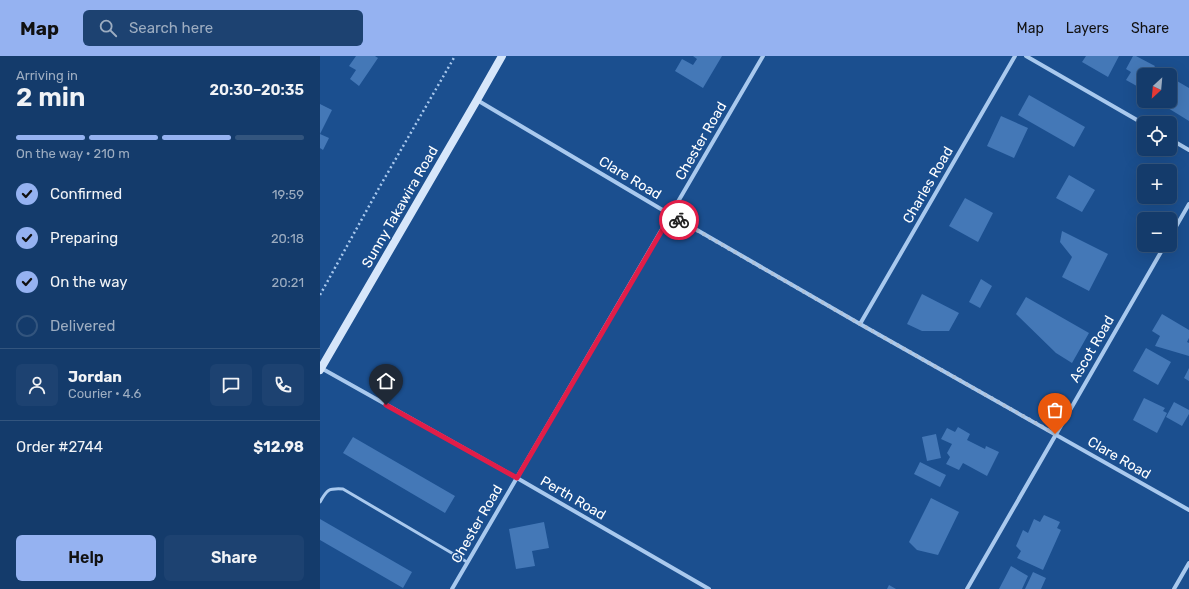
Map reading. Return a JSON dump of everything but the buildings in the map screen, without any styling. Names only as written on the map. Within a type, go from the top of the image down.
[{"type":"main road","name":"Sunny Takawira Road","points":[[320,369],[502,56]]},
{"type":"street","name":"Chester Road","points":[[452,589],[763,56]]},
{"type":"street","name":"Charles Road","points":[[860,324],[1015,56]]},
{"type":"street","points":[[1026,56],[1137,120]]},
{"type":"street","name":"Clare Road","points":[[477,100],[671,215],[860,324],[1189,510]]},
{"type":"street","points":[[1177,143],[1189,150]]},
{"type":"street","points":[[1177,225],[1189,204]]},
{"type":"street","name":"Ascot Road","points":[[966,589],[1161,252]]},
{"type":"street","name":"Perth Road","points":[[320,369],[517,478],[702,587],[709,589]]},
{"type":"street","points":[[1174,589],[1189,563]]},
{"type":"lane","points":[[320,502],[327,491],[334,488],[343,488],[467,562]]},
{"type":"path","points":[[320,295],[379,188],[455,56]]},
{"type":"way so far","points":[[679,220],[1055,434]]},
{"type":"route","points":[[386,405],[517,478],[671,215],[679,220]]}]
